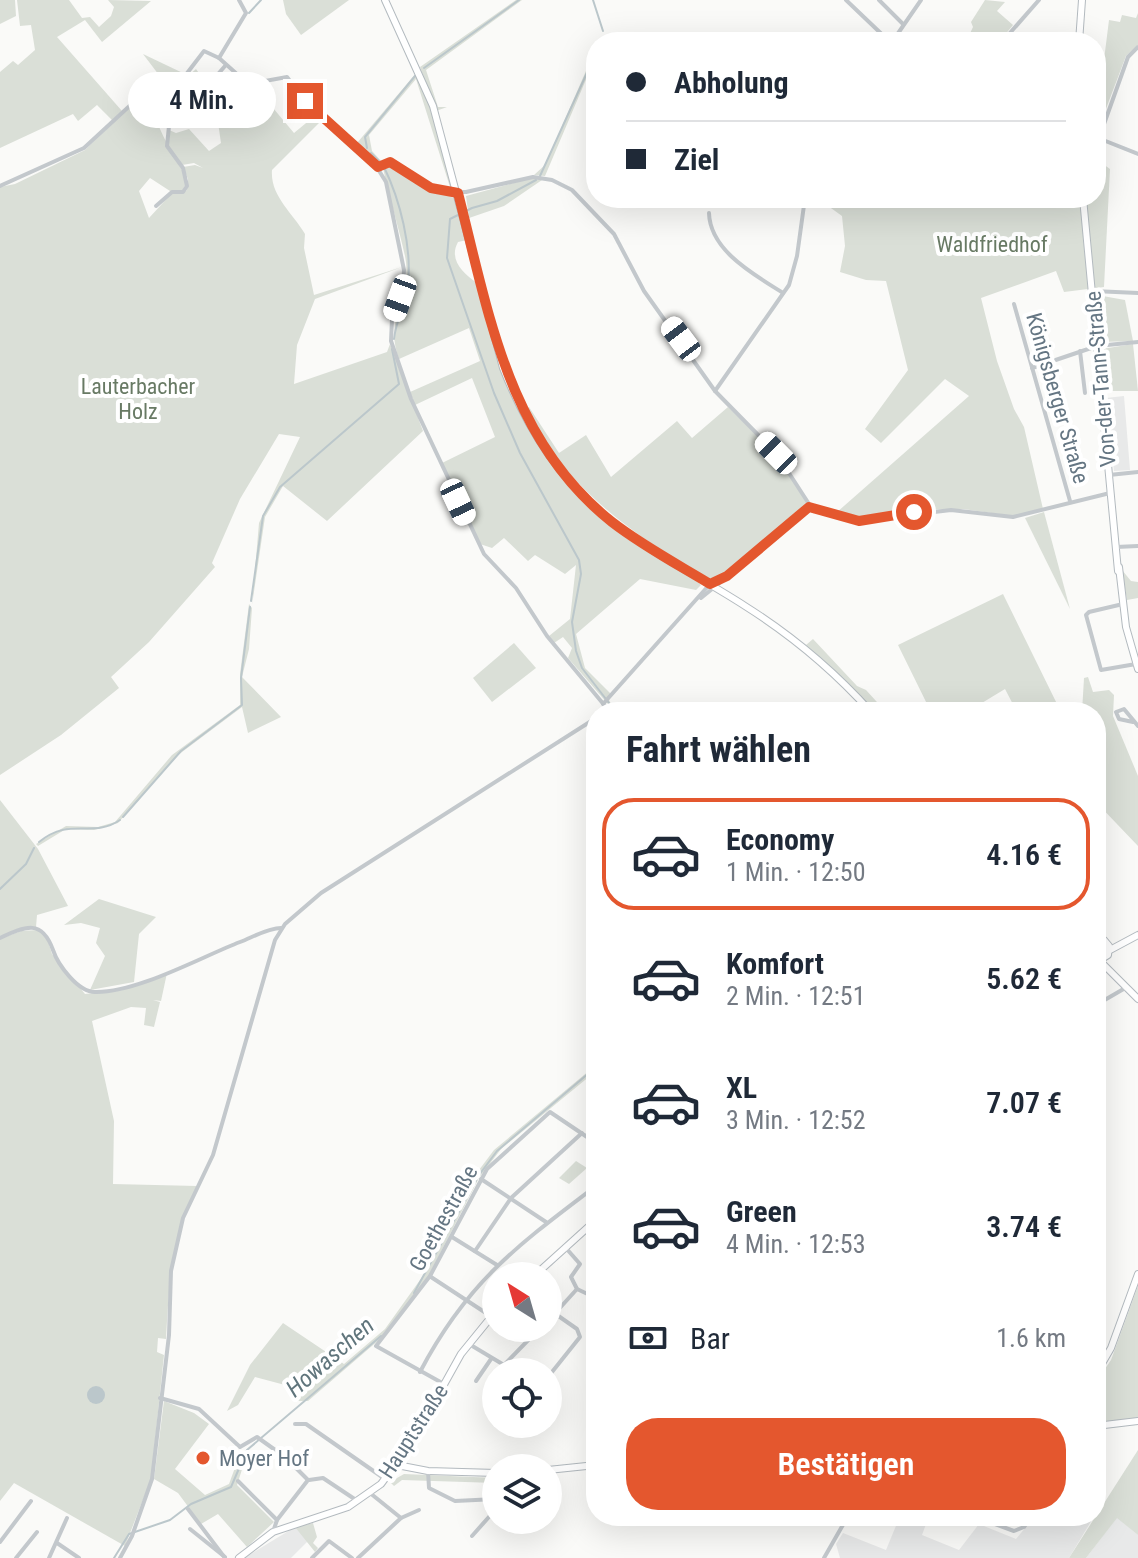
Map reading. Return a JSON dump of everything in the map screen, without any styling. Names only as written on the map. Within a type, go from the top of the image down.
[{"type":"street","points":[[219,58],[246,13],[239,0]]},
{"type":"street","points":[[385,0],[426,86],[458,193],[503,368],[540,442],[572,484],[611,521],[798,644],[860,702]]},
{"type":"street","points":[[846,0],[880,32]]},
{"type":"street","points":[[879,0],[903,24]]},
{"type":"street","points":[[898,32],[921,0]]},
{"type":"street","points":[[1011,32],[1039,0]]},
{"type":"street","points":[[1080,32],[1082,0]]},
{"type":"street","points":[[1106,115],[1130,53],[1138,47]]},
{"type":"street","points":[[0,186],[84,148],[136,100],[166,93],[178,85],[204,51],[219,58],[248,84],[287,77],[305,101],[378,167],[389,191],[404,259],[404,282],[390,331],[411,399],[484,554],[519,591],[547,636],[604,702]]},
{"type":"street","points":[[156,206],[172,192],[183,192],[187,186],[183,168],[167,146],[170,116],[200,95],[225,66]]},
{"type":"street","points":[[1106,142],[1138,154]]},
{"type":"street","points":[[378,167],[390,162],[431,188],[458,193],[538,177],[572,190],[586,205]]},
{"type":"street","points":[[589,208],[614,234],[644,291],[715,391],[776,453],[808,499],[809,507]]},
{"type":"street","points":[[715,391],[783,294],[795,270],[804,208]]},
{"type":"street","name":"Von-der-Tann-Straße","points":[[1084,208],[1114,547],[1137,665]]},
{"type":"street","points":[[709,213],[714,231],[731,255],[783,294]]},
{"type":"street","points":[[1093,291],[1138,293]]},
{"type":"street","name":"Königsberger Straße","points":[[1014,304],[1070,501]]},
{"type":"street","points":[[1032,368],[1097,346],[1138,342]]},
{"type":"street","points":[[1080,351],[1085,393]]},
{"type":"street","points":[[1109,475],[1138,472]]},
{"type":"street","points":[[809,507],[859,521],[935,510],[963,510],[1008,517],[1044,511],[1070,501],[1110,493]]},
{"type":"street","points":[[610,702],[713,586],[809,507]]},
{"type":"street","points":[[1114,547],[1138,546]]},
{"type":"street","points":[[1123,604],[1086,615],[1101,670],[1137,665]]},
{"type":"street","points":[[1133,722],[1138,726]]},
{"type":"street","points":[[0,938],[27,929],[43,931],[48,934],[56,957],[80,986],[98,992],[135,984],[281,928],[333,885],[586,724]]},
{"type":"street","points":[[120,1558],[132,1536],[152,1479],[171,1271],[179,1231],[213,1155],[265,967],[281,928]]},
{"type":"street","points":[[1114,974],[1106,941],[1138,935]]},
{"type":"street","points":[[1108,953],[1129,938]]},
{"type":"street","points":[[1106,967],[1138,999]]},
{"type":"street","points":[[1106,999],[1127,987]]},
{"type":"street","name":"Goethestraße","points":[[420,1372],[376,1346],[430,1276],[481,1179],[499,1156],[550,1112],[582,1133]]},
{"type":"street","points":[[475,1251],[511,1198],[582,1133],[586,1136]]},
{"type":"street","points":[[481,1179],[546,1222]]},
{"type":"street","points":[[500,1262],[546,1222],[586,1193]]},
{"type":"street","points":[[549,1262],[586,1229]]},
{"type":"street","points":[[452,1237],[492,1262]]},
{"type":"street","points":[[565,1247],[580,1264],[571,1277],[577,1289],[586,1293]]},
{"type":"street","points":[[1106,1357],[1138,1274]]},
{"type":"street","points":[[430,1276],[482,1307]]},
{"type":"street","points":[[444,1384],[420,1372],[465,1298],[482,1280]]},
{"type":"street","points":[[562,1305],[577,1289]]},
{"type":"street","points":[[562,1319],[579,1331],[580,1339],[562,1362]]},
{"type":"street","name":"Hauptstraße","points":[[239,1558],[273,1532],[357,1502],[385,1479],[399,1462],[456,1364],[482,1329]]},
{"type":"street","points":[[512,1358],[526,1342]]},
{"type":"street","points":[[469,1344],[490,1358]]},
{"type":"street","points":[[476,1381],[482,1372]]},
{"type":"street","points":[[160,1398],[199,1409],[240,1447],[257,1437],[285,1457],[308,1480]]},
{"type":"street","points":[[1106,1425],[1138,1421]]},
{"type":"street","points":[[295,1424],[306,1424],[385,1479]]},
{"type":"street","points":[[399,1462],[428,1471],[482,1473]]},
{"type":"street","points":[[562,1469],[586,1466]]},
{"type":"street","points":[[428,1471],[429,1488],[445,1498],[482,1499]]},
{"type":"street","points":[[273,1532],[277,1520],[308,1480],[323,1478],[357,1502]]},
{"type":"street","points":[[238,1481],[277,1520]]},
{"type":"street","points":[[370,1493],[401,1518]]},
{"type":"street","points":[[0,1542],[31,1501]]},
{"type":"street","points":[[188,1509],[225,1558]]},
{"type":"street","points":[[312,1558],[329,1541],[355,1558],[401,1518],[419,1510]]},
{"type":"street","points":[[49,1558],[67,1518]]},
{"type":"street","points":[[472,1536],[482,1525]]},
{"type":"street","points":[[824,1558],[842,1526]]},
{"type":"street","points":[[1000,1526],[1014,1531],[1025,1526]]},
{"type":"street","points":[[190,1529],[225,1558]]},
{"type":"street","points":[[16,1558],[37,1532]]},
{"type":"street","points":[[57,1543],[79,1558]]},
{"type":"shaded area","points":[[1124,396],[1130,470],[1114,471],[1106,398]]},
{"type":"shaded area","points":[[92,1386],[100,1386],[105,1395],[103,1402],[92,1404],[87,1399],[87,1391]]},
{"type":"shaded area","points":[[1117,1517],[1138,1535],[1138,1558],[1086,1558]]},
{"type":"shaded area","points":[[896,1526],[925,1526],[922,1535],[959,1550],[977,1526],[1016,1539],[1027,1526],[1088,1526],[1069,1558],[840,1558],[836,1544],[843,1533],[886,1550]]},
{"type":"shaded area","points":[[295,1527],[309,1540],[291,1558],[244,1558]]},
{"type":"green space","points":[[0,0],[15,0],[16,16],[0,24]]},
{"type":"green space","points":[[17,0],[69,0],[82,18],[90,17],[99,27],[111,16],[114,7],[108,0],[151,1],[102,42],[85,20],[57,37],[122,111],[112,120],[97,105],[78,121],[73,114],[0,148],[0,72],[13,61],[18,65],[35,50],[31,25],[20,26]]},
{"type":"green space","points":[[283,0],[349,0],[301,35],[286,14]]},
{"type":"green space","points":[[516,0],[522,0],[426,70],[438,107],[447,107],[436,111],[420,67]]},
{"type":"green space","points":[[985,0],[1005,2],[997,11],[1013,25],[1007,32],[971,32],[971,22]]},
{"type":"green space","points":[[1138,13],[1138,45],[1126,56],[1106,109],[1109,20],[1120,22],[1122,15],[1136,18]]},
{"type":"green space","points":[[143,54],[187,75],[167,91],[143,96],[162,79]]},
{"type":"green space","name":"Lauterbacher Holz","points":[[196,69],[201,76],[200,83],[154,107],[168,145],[169,130],[176,133],[189,129],[209,151],[221,143],[216,109],[234,98],[250,116],[268,102],[294,133],[317,114],[323,119],[272,170],[278,196],[305,234],[304,248],[314,295],[402,267],[315,299],[297,345],[294,384],[387,352],[390,344],[423,431],[327,521],[283,486],[265,517],[252,605],[259,523],[300,437],[279,434],[240,499],[212,563],[215,567],[149,642],[111,677],[119,688],[61,735],[0,775],[0,187],[15,184],[85,150],[135,102],[172,90]],"holes":[[[173,153],[182,165],[194,163],[203,168],[195,165],[183,167],[188,179],[187,190],[182,193],[172,193],[149,218],[139,191],[150,178],[170,191],[182,191],[187,182]]]},
{"type":"green space","points":[[586,71],[586,80],[545,176],[534,175],[545,165]]},
{"type":"green space","points":[[417,72],[434,118],[452,188],[450,190],[444,191],[450,187],[416,79],[369,135],[372,151],[382,162],[376,162],[357,143]]},
{"type":"green space","points":[[390,164],[455,199],[467,240],[458,242],[456,261],[477,283],[509,384],[523,416],[560,474],[610,524],[701,585],[696,590],[640,579],[576,634],[585,668],[611,694],[608,698],[610,702],[606,702],[568,658],[572,648],[563,637],[554,643],[549,636],[570,619],[576,565],[565,574],[535,555],[528,561],[504,538],[492,548],[480,544],[442,463],[495,437],[472,378],[415,405],[410,392],[480,361],[469,328],[399,359],[394,333],[406,262],[383,165]]},
{"type":"green space","name":"Waldfriedhof","points":[[1106,166],[1110,169],[1104,287],[1064,292],[1056,271],[981,298],[997,361],[1014,409],[1024,427],[1043,509],[1013,516],[963,509],[915,510],[862,520],[836,513],[969,396],[945,379],[881,443],[865,429],[908,370],[886,281],[866,280],[840,272],[845,246],[842,216],[831,208],[1106,208]]},
{"type":"green space","points":[[532,178],[542,180],[504,206],[469,218],[466,196]]},
{"type":"green space","points":[[1097,295],[1125,300],[1133,341],[1101,342]]},
{"type":"green space","points":[[1133,344],[1138,391],[1105,391],[1102,349]]},
{"type":"green space","points":[[529,407],[559,453],[586,435],[611,477],[677,421],[692,438],[728,407],[775,453],[808,504],[803,513],[743,562],[730,571],[709,578],[654,545],[604,508],[561,464],[524,410]]},
{"type":"green space","points":[[1044,512],[1070,609],[1025,518]]},
{"type":"green space","points":[[1122,570],[1131,581],[1138,582],[1138,598],[1127,600]]},
{"type":"green space","points":[[1003,594],[1056,702],[1012,702],[1005,689],[984,702],[926,702],[898,645]]},
{"type":"green space","points":[[249,604],[252,608],[249,649],[242,677],[281,717],[248,733],[242,707],[178,755],[118,823],[94,830],[66,829],[38,846],[36,844],[66,826],[98,827],[115,822],[172,755],[240,705],[240,674]]},
{"type":"green space","points":[[813,639],[857,686],[866,690],[877,702],[864,702],[806,645]]},
{"type":"green space","points":[[514,643],[536,668],[492,702],[473,678]]},
{"type":"green space","points":[[1088,677],[1093,692],[1109,690],[1114,695],[1113,716],[1138,776],[1138,846],[1106,812],[1106,702],[1083,702],[1084,678]]},
{"type":"green space","points":[[0,800],[38,849],[68,906],[37,915],[36,927],[0,936]]},
{"type":"green space","points":[[99,899],[156,917],[139,934],[134,982],[90,990],[105,956],[96,943],[100,928],[81,923],[64,925]]},
{"type":"green space","points":[[37,930],[46,935],[52,954],[85,994],[123,990],[167,973],[161,1001],[153,1000],[160,1002],[154,1027],[144,1025],[146,1008],[131,1007],[92,1021],[114,1121],[113,1184],[197,1186],[177,1241],[170,1280],[166,1339],[158,1338],[157,1352],[164,1355],[151,1479],[125,1546],[14,1483],[0,1501],[0,939],[21,931]]},
{"type":"green space","points":[[586,1073],[586,1079],[501,1149],[479,1178],[429,1275],[387,1333],[308,1401],[299,1401],[285,1385],[255,1377],[238,1405],[227,1411],[250,1365],[283,1323],[344,1364],[385,1329],[425,1273],[476,1174],[494,1150]]},
{"type":"green space","points":[[576,1161],[586,1167],[569,1184],[559,1178]]},
{"type":"green space","points":[[1138,1286],[1138,1419],[1106,1423],[1106,1367]]},
{"type":"green space","points":[[164,1401],[194,1413],[209,1424],[175,1469],[205,1495],[229,1484],[240,1454],[243,1451],[247,1454],[237,1485],[274,1522],[247,1547],[218,1514],[201,1524],[178,1493],[154,1479]]},
{"type":"green space","points":[[1138,1450],[1138,1535],[1117,1518],[1086,1558],[1069,1558],[1089,1526],[1106,1526],[1106,1500]]},
{"type":"green space","points":[[404,1474],[482,1477],[482,1483],[402,1480],[394,1486],[390,1482]]},
{"type":"green space","points":[[313,1523],[317,1537],[313,1543],[318,1548],[315,1552],[295,1527]]},
{"type":"waterway","points":[[249,13],[261,0]]},
{"type":"waterway","points":[[424,68],[519,0]]},
{"type":"waterway","name":"Howaschen","points":[[593,0],[603,31]]},
{"type":"waterway","name":"Howaschen","points":[[540,176],[586,75]]},
{"type":"waterway","points":[[367,148],[365,137],[415,76]]},
{"type":"waterway","points":[[371,153],[379,161]]},
{"type":"waterway","points":[[384,167],[400,209],[409,270],[407,291],[394,339]]},
{"type":"waterway","name":"Howaschen","points":[[536,180],[497,201],[472,208],[450,219],[447,258],[494,393],[520,453],[579,560],[581,574],[572,622],[576,651],[582,668],[608,702]]},
{"type":"waterway","points":[[251,601],[263,516],[280,487],[399,384],[392,349]]},
{"type":"waterway","points":[[123,817],[181,751],[242,705],[241,678],[250,607]]},
{"type":"waterway","points":[[39,842],[61,830],[100,828],[120,820]]},
{"type":"waterway","points":[[0,889],[26,864],[34,848]]},
{"type":"waterway","name":"Howaschen","points":[[414,1293],[479,1175],[497,1151],[586,1075]]},
{"type":"waterway","name":"Howaschen","points":[[114,1558],[129,1534],[170,1520],[191,1504],[231,1487],[247,1450],[381,1336]]},
{"type":"place","name":"Moyer Hof","points":[[203,1458]]},
{"type":"route","points":[[305,101],[378,167],[390,162],[431,188],[458,193],[493,335],[520,409],[565,476],[590,503],[635,539],[710,584],[727,576],[809,507],[841,519],[859,521],[914,512]]}]
